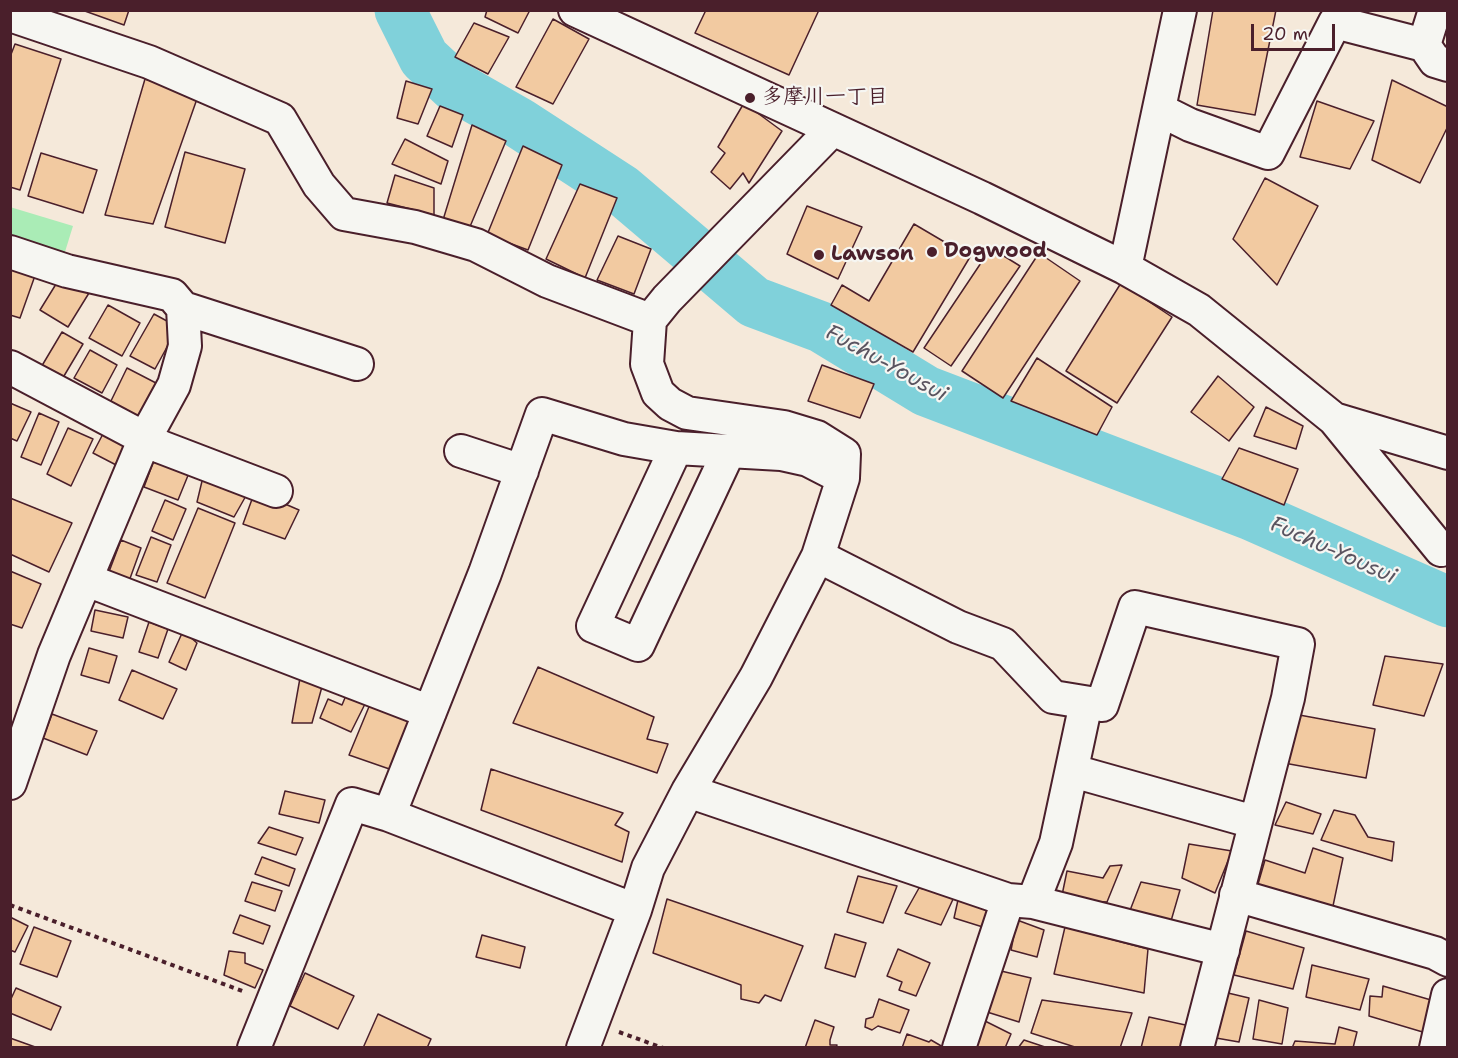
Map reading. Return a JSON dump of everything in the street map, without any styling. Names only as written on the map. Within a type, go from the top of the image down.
[{"type":"street","points":[[575,10],[1125,268],[1199,310],[1334,418],[1441,550]]},
{"type":"street","points":[[1125,268],[1160,110],[1179,10]]},
{"type":"street","points":[[1424,45],[1435,10]]},
{"type":"street","points":[[10,15],[149,62],[280,119],[319,185],[344,214],[415,227],[476,245],[547,281],[650,320]]},
{"type":"street","points":[[1160,110],[1190,124],[1268,153],[1335,22],[1424,45],[1435,62],[1448,65]]},
{"type":"street","points":[[588,1035],[635,910],[648,868],[688,791],[756,677],[818,556],[843,478],[844,454],[817,437],[784,427],[687,413],[670,404],[658,393],[647,364],[650,320],[687,276],[832,129]]},
{"type":"street","points":[[10,252],[67,272],[172,295],[183,308],[357,364]]},
{"type":"street","points":[[10,783],[54,655],[146,438],[174,385],[185,346],[183,308]]},
{"type":"street","points":[[10,366],[161,447],[276,491]]},
{"type":"street","points":[[389,815],[542,414],[624,439],[676,448],[781,454],[808,460],[843,478]]},
{"type":"street","points":[[1334,418],[1448,453]]},
{"type":"street","points":[[676,448],[592,626],[638,645],[729,451]]},
{"type":"street","points":[[461,451],[522,471]]},
{"type":"street","points":[[818,556],[958,627],[1003,644],[1053,697],[1102,705],[1135,607],[1298,644],[1288,698],[1197,1047]]},
{"type":"street","points":[[87,580],[430,712]]},
{"type":"street","points":[[959,1047],[1021,901],[1056,843],[1086,703]]},
{"type":"street","points":[[1073,771],[1254,822]]},
{"type":"street","points":[[688,791],[1021,901],[1223,950]]},
{"type":"street","points":[[254,1047],[274,1003],[352,804],[389,815],[635,910]]},
{"type":"street","points":[[1236,895],[1435,953],[1448,960]]},
{"type":"street","points":[[1436,1047],[1448,994]]},
{"type":"path","points":[[10,905],[274,1003]]},
{"type":"path","points":[[588,1035],[663,1047]]},
{"type":"green space","points":[[10,207],[73,226],[64,255],[11,239]]},
{"type":"building","points":[[82,10],[129,10],[124,25]]},
{"type":"building","points":[[487,10],[530,10],[518,33],[485,17]]},
{"type":"building","points":[[706,10],[819,10],[789,75],[695,33]]},
{"type":"building","points":[[1213,10],[1276,10],[1255,115],[1197,105]]},
{"type":"building","points":[[553,19],[589,39],[553,104],[516,87]]},
{"type":"building","points":[[474,23],[509,37],[488,74],[455,57]]},
{"type":"building","points":[[15,44],[61,59],[20,190],[10,187],[10,57]]},
{"type":"building","points":[[145,79],[198,96],[153,224],[105,215]]},
{"type":"building","points":[[1392,80],[1448,107],[1448,126],[1420,183],[1372,160]]},
{"type":"building","points":[[406,81],[432,89],[418,124],[397,118]]},
{"type":"building","points":[[1317,101],[1374,121],[1350,169],[1300,157]]},
{"type":"building","points":[[744,103],[782,131],[749,183],[743,173],[730,189],[711,172],[725,153],[718,147]]},
{"type":"building","points":[[440,106],[463,115],[452,147],[427,136]]},
{"type":"building","points":[[472,125],[506,141],[469,229],[443,220]]},
{"type":"building","points":[[405,139],[448,161],[441,184],[392,164]]},
{"type":"building","points":[[523,146],[562,165],[528,250],[487,235]]},
{"type":"building","points":[[185,152],[245,169],[225,243],[165,227]]},
{"type":"building","points":[[41,153],[97,170],[83,213],[28,196]]},
{"type":"building","points":[[395,175],[434,188],[434,215],[387,203]]},
{"type":"building","points":[[1265,178],[1318,206],[1277,285],[1233,239]]},
{"type":"building","points":[[580,184],[617,198],[585,278],[546,259]]},
{"type":"building","points":[[807,206],[862,227],[838,279],[787,254]]},
{"type":"building","points":[[914,224],[970,257],[913,352],[831,305],[842,285],[869,301]]},
{"type":"building","points":[[618,236],[651,249],[634,294],[597,280]]},
{"type":"building","points":[[991,248],[1020,266],[951,366],[924,348]]},
{"type":"building","points":[[1039,253],[1080,281],[1003,398],[962,371]]},
{"type":"building","points":[[10,260],[37,270],[20,318],[10,315]]},
{"type":"building","points":[[61,276],[89,293],[68,327],[40,310]]},
{"type":"building","points":[[1121,283],[1172,317],[1117,403],[1066,371]]},
{"type":"building","points":[[108,305],[140,323],[122,356],[89,338]]},
{"type":"building","points":[[154,314],[178,327],[155,369],[130,356]]},
{"type":"building","points":[[62,332],[83,344],[61,381],[40,369]]},
{"type":"building","points":[[90,350],[117,365],[102,393],[74,378]]},
{"type":"building","points":[[1037,358],[1112,407],[1097,435],[1011,401]]},
{"type":"building","points":[[822,365],[874,384],[860,418],[808,401]]},
{"type":"building","points":[[127,368],[156,383],[137,420],[109,405]]},
{"type":"building","points":[[1218,376],[1254,407],[1229,441],[1191,412]]},
{"type":"building","points":[[10,403],[31,412],[17,441],[10,438]]},
{"type":"building","points":[[1266,407],[1303,426],[1296,449],[1254,436]]},
{"type":"building","points":[[39,413],[59,422],[41,465],[21,457]]},
{"type":"building","points":[[68,428],[93,439],[71,486],[47,474]]},
{"type":"building","points":[[105,430],[132,443],[120,467],[93,453]]},
{"type":"building","points":[[1239,448],[1298,469],[1284,505],[1222,479]]},
{"type":"building","points":[[154,460],[189,473],[178,500],[144,487]]},
{"type":"building","points":[[203,477],[247,494],[234,517],[197,502]]},
{"type":"building","points":[[255,491],[299,510],[285,539],[243,524]]},
{"type":"building","points":[[10,498],[72,523],[49,572],[10,554]]},
{"type":"building","points":[[165,500],[186,509],[173,540],[152,531]]},
{"type":"building","points":[[198,508],[235,523],[205,598],[167,583]]},
{"type":"building","points":[[151,537],[171,545],[157,582],[136,575]]},
{"type":"building","points":[[121,540],[141,548],[128,584],[107,577]]},
{"type":"building","points":[[10,571],[41,584],[22,628],[10,624]]},
{"type":"building","points":[[95,610],[128,617],[123,638],[91,631]]},
{"type":"building","points":[[149,622],[168,629],[158,658],[139,652]]},
{"type":"building","points":[[183,631],[197,643],[186,670],[169,662]]},
{"type":"building","points":[[89,648],[117,656],[109,683],[81,675]]},
{"type":"building","points":[[1385,656],[1443,664],[1424,716],[1373,705]]},
{"type":"building","points":[[538,667],[654,717],[647,739],[668,744],[657,773],[513,723]]},
{"type":"building","points":[[132,670],[177,689],[163,719],[119,700]]},
{"type":"building","points":[[300,678],[323,683],[312,723],[292,723]]},
{"type":"building","points":[[347,693],[367,700],[351,732],[320,718],[328,699],[342,705]]},
{"type":"building","points":[[373,697],[422,721],[398,772],[349,755]]},
{"type":"building","points":[[52,714],[97,731],[87,755],[43,738]]},
{"type":"building","points":[[1294,714],[1375,729],[1366,778],[1284,763]]},
{"type":"building","points":[[491,769],[623,813],[615,825],[629,832],[622,862],[481,810]]},
{"type":"building","points":[[285,791],[325,800],[319,823],[279,814]]},
{"type":"building","points":[[1286,802],[1321,814],[1313,834],[1275,825]]},
{"type":"building","points":[[1334,810],[1355,815],[1368,837],[1394,842],[1392,861],[1321,840]]},
{"type":"building","points":[[269,827],[303,838],[296,855],[258,843]]},
{"type":"building","points":[[1189,844],[1232,851],[1215,893],[1182,878]]},
{"type":"building","points":[[1313,848],[1343,858],[1333,906],[1256,891],[1265,860],[1305,873]]},
{"type":"building","points":[[262,857],[295,869],[289,886],[255,874]]},
{"type":"building","points":[[1122,865],[1107,902],[1061,900],[1067,871],[1103,878],[1110,866]]},
{"type":"building","points":[[858,876],[897,886],[883,923],[847,912]]},
{"type":"building","points":[[252,882],[282,891],[275,911],[245,901]]},
{"type":"building","points":[[1141,882],[1180,890],[1171,921],[1129,913]]},
{"type":"building","points":[[919,888],[955,895],[941,925],[905,913]]},
{"type":"building","points":[[667,899],[803,946],[781,1001],[765,995],[759,1003],[741,999],[741,985],[653,953]]},
{"type":"building","points":[[958,900],[993,908],[986,928],[954,918]]},
{"type":"building","points":[[240,915],[270,926],[263,944],[233,933]]},
{"type":"building","points":[[10,917],[28,926],[15,952],[10,950]]},
{"type":"building","points":[[1017,920],[1044,930],[1037,957],[1011,950]]},
{"type":"building","points":[[34,927],[71,941],[57,977],[20,964]]},
{"type":"building","points":[[1065,927],[1148,949],[1144,993],[1054,974]]},
{"type":"building","points":[[1246,931],[1304,948],[1293,989],[1234,975]]},
{"type":"building","points":[[835,934],[866,943],[855,977],[825,968]]},
{"type":"building","points":[[482,935],[525,947],[520,968],[476,957]]},
{"type":"building","points":[[898,949],[930,963],[916,996],[899,990],[902,982],[887,976]]},
{"type":"building","points":[[229,951],[245,953],[245,963],[263,970],[255,988],[224,975]]},
{"type":"building","points":[[1312,965],[1369,979],[1360,1010],[1306,997]]},
{"type":"building","points":[[1001,971],[1031,978],[1019,1022],[987,1012]]},
{"type":"building","points":[[305,973],[354,996],[338,1029],[290,1006]]},
{"type":"building","points":[[1383,986],[1431,1000],[1426,1033],[1369,1016],[1370,996],[1382,997]]},
{"type":"building","points":[[16,988],[61,1007],[51,1030],[10,1013],[10,1001]]},
{"type":"building","points":[[1228,993],[1249,998],[1239,1042],[1216,1038]]},
{"type":"building","points":[[879,999],[909,1010],[900,1033],[878,1026],[872,1030],[865,1027],[866,1019],[873,1017]]},
{"type":"building","points":[[1042,1000],[1132,1013],[1120,1048],[1078,1048],[1031,1033]]},
{"type":"building","points":[[1259,1000],[1288,1008],[1282,1044],[1253,1039]]},
{"type":"building","points":[[378,1014],[431,1039],[427,1048],[363,1048]]},
{"type":"building","points":[[1149,1017],[1190,1026],[1184,1048],[1141,1048]]},
{"type":"building","points":[[815,1020],[834,1027],[830,1045],[837,1045],[836,1048],[805,1048]]},
{"type":"building","points":[[983,1020],[1011,1034],[1005,1048],[974,1048]]},
{"type":"building","points":[[1339,1027],[1357,1032],[1353,1048],[1292,1048],[1295,1041],[1335,1044]]},
{"type":"building","points":[[907,1034],[929,1042],[931,1040],[943,1047],[902,1048]]},
{"type":"building","points":[[10,1038],[38,1048],[10,1048]]},
{"type":"building","points":[[1024,1040],[1048,1048],[1018,1048]]},
{"type":"waterway","name":"Fuchu-Yousui","points":[[400,10],[424,58],[454,86],[519,123],[622,190],[754,302],[821,327],[926,391],[1251,515],[1448,602]]},
{"type":"place","name":"多摩川一丁目","points":[[750,98]]},
{"type":"place","name":"Dogwood","points":[[932,252]]},
{"type":"place","name":"Lawson","points":[[819,255]]}]
